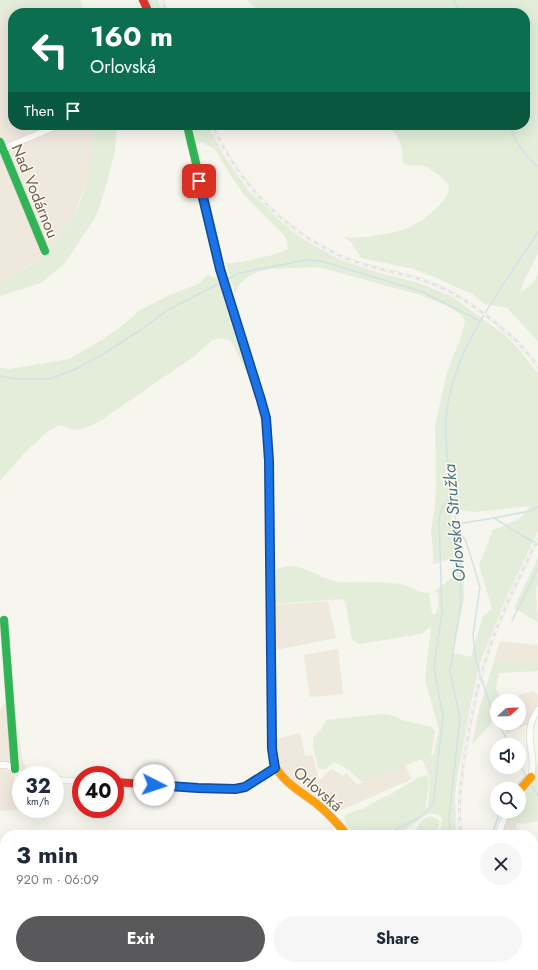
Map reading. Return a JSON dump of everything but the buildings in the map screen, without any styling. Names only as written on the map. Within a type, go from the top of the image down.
[{"type":"main road","name":"Orlovská","points":[[187,130],[224,281],[256,381],[266,426],[269,461],[272,749],[275,768],[290,784],[318,804],[342,830]]},
{"type":"main road","name":"Nad Vodárnou","points":[[1,147],[45,251]]},
{"type":"main road","points":[[4,620],[11,735],[15,766]]},
{"type":"main road","points":[[124,783],[235,789],[245,787],[275,768]]},
{"type":"main road","points":[[526,783],[529,780]]},
{"type":"street","points":[[1,147],[46,130]]},
{"type":"street","points":[[529,780],[534,774],[537,755],[531,732],[532,721],[538,710]]},
{"type":"street","points":[[0,765],[7,765],[12,768]]},
{"type":"street","points":[[500,830],[504,818]]},
{"type":"shaded area","points":[[0,7],[8,27],[8,130],[90,130],[92,154],[88,178],[72,220],[45,254],[13,276],[0,281]]},
{"type":"shaded area","points":[[328,601],[336,638],[276,650],[276,605]]},
{"type":"shaded area","points":[[500,641],[538,645],[538,664],[494,661]]},
{"type":"shaded area","points":[[338,649],[343,694],[310,697],[304,655]]},
{"type":"shaded area","points":[[533,691],[538,694],[538,706],[533,711],[529,723],[526,724],[526,694],[522,694]]},
{"type":"shaded area","points":[[5,703],[15,712],[23,762],[26,766],[12,766],[12,810],[0,811],[0,709]]},
{"type":"shaded area","points":[[505,730],[515,730],[507,734]]},
{"type":"shaded area","points":[[300,733],[305,756],[313,755],[319,781],[331,769],[343,776],[346,773],[357,785],[405,765],[412,779],[337,812],[286,775],[279,763],[277,739]]},
{"type":"shaded area","points":[[506,821],[516,823],[517,830],[503,830]]},
{"type":"green space","points":[[0,0],[80,0],[83,8],[8,8],[8,27],[0,7]]},
{"type":"green space","points":[[149,0],[158,0],[161,8],[152,8]]},
{"type":"green space","points":[[247,0],[538,0],[538,254],[524,280],[520,293],[532,284],[538,275],[538,341],[508,309],[510,306],[508,308],[484,304],[474,295],[413,269],[361,258],[351,242],[343,237],[374,236],[410,227],[432,213],[448,194],[449,188],[447,183],[432,170],[420,165],[404,164],[399,140],[392,130],[530,130],[530,8],[256,8]]},
{"type":"green space","points":[[90,130],[117,130],[115,151],[107,182],[95,218],[65,263],[41,283],[0,296],[0,281],[23,270],[42,256],[59,238],[72,219],[82,197],[88,174],[91,150]]},
{"type":"green space","points":[[193,130],[211,130],[225,157],[248,190],[292,231],[341,260],[380,273],[419,283],[451,296],[505,335],[518,348],[538,373],[538,531],[504,603],[480,663],[458,773],[455,795],[456,830],[439,830],[442,818],[437,814],[432,813],[428,814],[405,830],[351,830],[346,824],[344,818],[346,814],[362,809],[388,796],[419,777],[428,775],[429,782],[425,809],[428,807],[430,776],[422,759],[364,782],[340,764],[333,763],[325,769],[318,768],[313,745],[313,738],[322,728],[326,720],[382,714],[395,716],[402,720],[432,727],[435,732],[431,755],[434,754],[439,729],[425,680],[431,625],[421,634],[359,644],[353,640],[351,636],[346,603],[341,599],[275,604],[276,570],[291,566],[298,567],[336,582],[376,582],[400,584],[421,592],[429,593],[432,614],[436,614],[438,594],[435,591],[463,569],[464,599],[453,653],[471,657],[483,616],[492,609],[479,565],[493,530],[521,518],[530,506],[475,512],[458,510],[452,513],[451,526],[455,558],[433,564],[431,531],[435,509],[436,484],[435,426],[447,372],[461,337],[465,321],[460,314],[448,306],[420,295],[319,267],[269,269],[258,272],[246,278],[239,285],[235,293],[226,263],[247,261],[284,251],[288,249],[287,241],[284,235],[245,196],[215,149],[201,142],[199,144],[197,143]]},
{"type":"green space","points":[[208,275],[218,278],[252,382],[233,344],[229,340],[221,338],[212,340],[193,357],[96,423],[88,427],[75,430],[60,425],[46,433],[11,468],[0,482],[0,368],[9,369],[69,359],[118,329],[140,310],[170,295],[198,284]]},
{"type":"green space","points":[[538,558],[538,583],[536,591],[538,622],[514,608]]},
{"type":"green space","points":[[494,661],[538,664],[538,671],[499,673],[496,689],[498,694],[490,694],[490,724],[472,745],[479,710]]},
{"type":"green space","points":[[538,763],[538,821],[523,824],[506,821],[507,818],[526,818],[526,785],[534,775]]},
{"type":"green space","points":[[430,816],[437,819],[439,823],[436,830],[416,830],[422,821]]},
{"type":"water","points":[[458,521],[463,569],[456,574],[451,526],[453,526],[452,522]]},
{"type":"waterway","points":[[454,0],[457,8]]},
{"type":"waterway","points":[[511,130],[520,148],[538,166]]},
{"type":"waterway","name":"Orlovská Stružka","points":[[456,522],[446,447],[446,422],[449,396],[467,346],[480,322],[538,232]]},
{"type":"waterway","points":[[227,280],[239,273],[306,260],[321,261],[423,292],[480,321]]},
{"type":"waterway","points":[[0,376],[16,379],[49,379],[74,370],[105,353],[142,329],[166,311],[222,282]]},
{"type":"waterway","points":[[394,830],[424,814],[433,804],[443,717],[434,667],[442,613],[439,517],[444,504],[452,495]]},
{"type":"waterway","points":[[494,518],[530,511],[538,507]]},
{"type":"waterway","points":[[457,524],[494,518],[538,545]]},
{"type":"waterway","points":[[458,530],[466,541],[480,587],[473,635],[476,660],[490,706]]},
{"type":"waterway","points":[[512,621],[538,568]]},
{"type":"waterway","name":"Orlovská Stružka","points":[[450,830],[449,818],[460,719],[450,671],[461,603],[460,569]]},
{"type":"waterway","points":[[502,730],[506,738]]},
{"type":"waterway","points":[[525,774],[527,778]]},
{"type":"waterway","points":[[520,782],[526,775]]},
{"type":"waterway","points":[[530,783],[538,795]]},
{"type":"waterway","points":[[494,830],[498,818]]},
{"type":"railway","points":[[162,0],[165,8]]},
{"type":"railway","points":[[215,130],[235,166],[249,185],[265,202],[300,233],[320,245],[351,260],[420,279],[452,293],[469,303],[501,327],[528,354],[538,367]]},
{"type":"railway","points":[[461,830],[459,804],[461,784],[465,754],[478,687],[489,649],[516,585],[538,539]]},
{"type":"traffic: fast","points":[[188,130],[223,278]]},
{"type":"traffic: fast","points":[[0,142],[45,251]]},
{"type":"traffic: fast","points":[[4,620],[15,766]]},
{"type":"traffic: slow","points":[[223,278],[261,400],[267,427]]},
{"type":"traffic: slow","points":[[271,641],[273,762],[286,781],[321,807],[343,830]]},
{"type":"traffic: slow","points":[[526,783],[531,777]]},
{"type":"traffic: jam","points":[[143,0],[147,8]]},
{"type":"traffic: jam","points":[[267,427],[269,461],[271,641]]},
{"type":"traffic: jam","points":[[124,783],[235,789],[245,787],[275,768]]},
{"type":"route","points":[[154,785],[235,789],[245,787],[275,768],[272,749],[269,461],[266,418],[256,381],[220,269],[199,181]]}]
